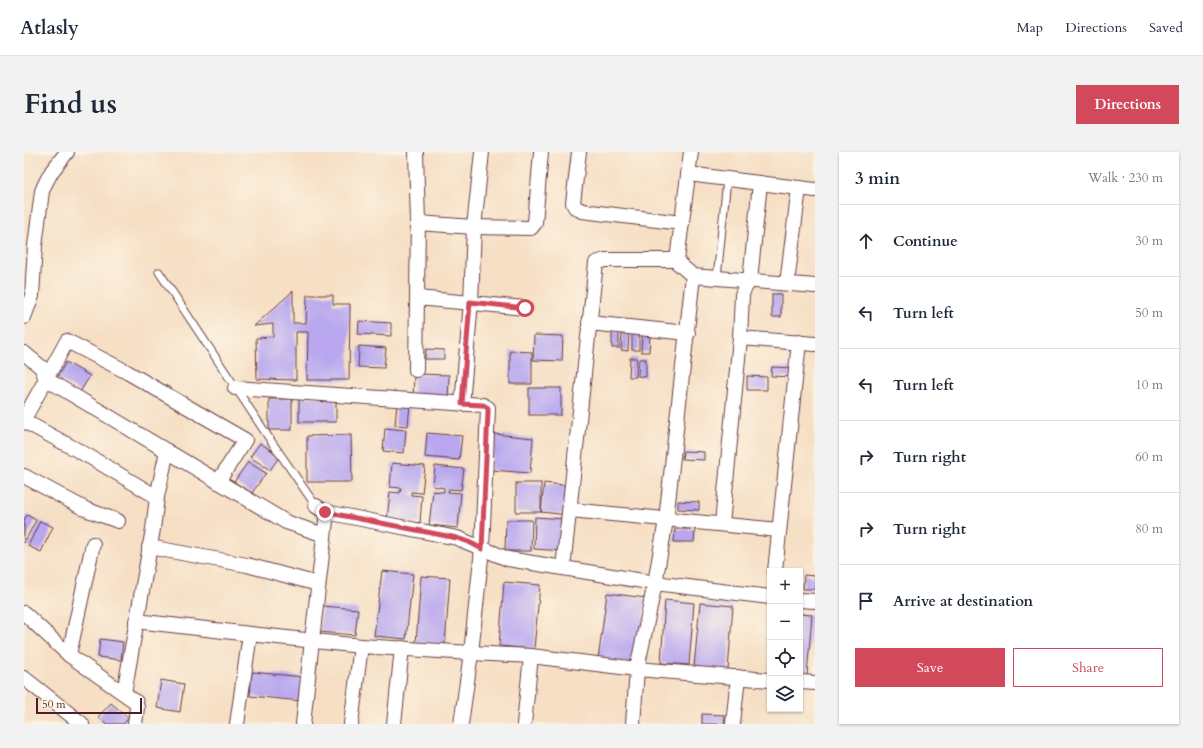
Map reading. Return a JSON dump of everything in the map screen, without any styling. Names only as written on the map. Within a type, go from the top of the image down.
[{"type":"street","points":[[24,318],[32,296],[30,246],[42,191],[52,171],[67,152]]},
{"type":"street","points":[[416,152],[418,223],[416,370]]},
{"type":"street","points":[[462,404],[474,227],[482,152]]},
{"type":"street","points":[[418,223],[529,229],[534,223],[541,152]]},
{"type":"street","points":[[580,152],[573,203],[578,210],[682,223]]},
{"type":"street","points":[[691,152],[677,260],[678,263],[693,276],[815,286]]},
{"type":"street","points":[[688,174],[815,190]]},
{"type":"street","points":[[722,524],[740,338],[742,295],[750,280],[760,183]]},
{"type":"street","points":[[787,284],[799,188]]},
{"type":"street","points":[[563,568],[594,267],[596,263],[605,260],[677,260]]},
{"type":"street","points":[[633,724],[637,669],[655,583],[666,520],[688,333],[693,276]]},
{"type":"street","points":[[417,298],[525,308]]},
{"type":"street","points":[[589,323],[688,333]]},
{"type":"street","points":[[740,338],[815,344]]},
{"type":"street","points":[[157,497],[24,420],[68,341],[127,372],[245,440],[218,482]]},
{"type":"street","points":[[775,568],[799,342]]},
{"type":"street","points":[[24,353],[41,367],[46,379],[286,522],[324,535]]},
{"type":"street","points":[[236,388],[483,405],[488,408],[482,549],[471,653],[461,724]]},
{"type":"street","points":[[124,693],[157,497],[167,451]]},
{"type":"street","points":[[24,476],[85,509],[118,521]]},
{"type":"street","points":[[304,724],[324,535],[321,509],[457,538],[508,559],[655,583],[767,597]]},
{"type":"street","points":[[570,510],[779,530]]},
{"type":"street","points":[[69,655],[93,544]]},
{"type":"street","points":[[149,548],[247,565],[318,584]]},
{"type":"street","points":[[803,600],[815,601]]},
{"type":"street","points":[[24,614],[69,655],[136,702],[135,724]]},
{"type":"street","points":[[136,620],[361,646],[531,656],[637,669],[767,680]]},
{"type":"street","points":[[237,724],[250,634]]},
{"type":"street","points":[[351,724],[361,646]]},
{"type":"street","points":[[394,724],[402,648]]},
{"type":"street","points":[[524,724],[531,656]]},
{"type":"street","points":[[733,724],[738,677]]},
{"type":"street","points":[[24,678],[82,724]]},
{"type":"street","points":[[803,682],[815,683]]},
{"type":"lane","points":[[717,278],[727,179]]},
{"type":"lane","points":[[159,272],[236,388],[321,509]]},
{"type":"building","points":[[293,291],[293,323],[306,323],[307,295],[333,295],[333,304],[350,304],[349,380],[307,380],[308,332],[296,332],[296,380],[257,379],[256,338],[273,337],[273,324],[254,326]]},
{"type":"building","points":[[772,294],[781,294],[781,317],[772,317]]},
{"type":"building","points":[[359,321],[391,323],[391,336],[358,334]]},
{"type":"building","points":[[612,331],[619,331],[619,348],[612,348]]},
{"type":"building","points":[[622,333],[629,333],[628,351],[621,350]]},
{"type":"building","points":[[632,334],[639,334],[639,350],[632,350]]},
{"type":"building","points":[[534,335],[563,336],[562,361],[533,360]]},
{"type":"building","points":[[642,335],[650,336],[649,352],[641,352]]},
{"type":"building","points":[[359,346],[386,348],[384,368],[358,367]]},
{"type":"building","points":[[426,349],[444,350],[444,359],[425,359]]},
{"type":"building","points":[[510,351],[532,352],[532,384],[510,384]]},
{"type":"building","points":[[630,358],[637,358],[636,377],[629,377]]},
{"type":"building","points":[[639,359],[646,359],[646,377],[638,376]]},
{"type":"building","points":[[66,362],[90,376],[80,392],[57,378]]},
{"type":"building","points":[[772,367],[793,368],[793,377],[771,376]]},
{"type":"building","points":[[414,374],[449,375],[448,399],[413,398]]},
{"type":"building","points":[[747,376],[767,377],[767,390],[747,390]]},
{"type":"building","points":[[529,388],[561,388],[561,415],[529,415]]},
{"type":"building","points":[[299,397],[336,397],[336,422],[299,422]]},
{"type":"building","points":[[269,399],[292,399],[292,430],[269,430]]},
{"type":"building","points":[[397,403],[410,404],[408,426],[395,425]]},
{"type":"building","points":[[385,428],[406,430],[404,453],[383,451]]},
{"type":"building","points":[[427,433],[462,436],[459,460],[425,457]]},
{"type":"building","points":[[494,434],[533,438],[530,473],[491,470]]},
{"type":"building","points":[[351,435],[352,482],[307,482],[307,436]]},
{"type":"building","points":[[260,443],[280,456],[270,470],[250,457]]},
{"type":"building","points":[[683,451],[704,452],[704,460],[682,459]]},
{"type":"building","points":[[248,462],[266,473],[252,493],[234,482]]},
{"type":"building","points":[[392,463],[425,466],[422,493],[411,492],[411,495],[422,496],[420,523],[387,520],[390,492],[400,493],[401,488],[390,487]]},
{"type":"building","points":[[435,466],[464,469],[461,490],[449,489],[448,492],[461,493],[458,528],[429,525],[433,491],[444,492],[444,488],[433,486]]},
{"type":"building","points":[[516,483],[541,483],[541,512],[516,512]]},
{"type":"building","points":[[544,483],[571,486],[568,515],[541,512]]},
{"type":"building","points":[[678,501],[699,502],[699,510],[678,509]]},
{"type":"building","points":[[27,515],[36,520],[24,543],[24,520]]},
{"type":"building","points":[[535,517],[565,519],[564,551],[534,549]]},
{"type":"building","points":[[506,520],[532,520],[531,551],[505,551]]},
{"type":"building","points":[[40,521],[53,527],[41,552],[28,546]]},
{"type":"building","points":[[675,529],[695,529],[694,542],[674,542]]},
{"type":"building","points":[[382,571],[413,574],[406,639],[374,636]]},
{"type":"building","points":[[804,575],[815,576],[815,589],[803,589]]},
{"type":"building","points":[[421,576],[450,578],[445,645],[416,643]]},
{"type":"building","points":[[504,582],[540,585],[534,649],[499,646]]},
{"type":"building","points":[[607,593],[646,598],[637,665],[598,660]]},
{"type":"building","points":[[665,600],[694,603],[689,665],[661,663]]},
{"type":"building","points":[[700,603],[733,606],[728,670],[694,667]]},
{"type":"building","points":[[322,606],[358,609],[355,635],[319,632]]},
{"type":"building","points":[[803,614],[812,615],[807,676],[803,675]]},
{"type":"building","points":[[100,639],[123,642],[121,660],[98,657]]},
{"type":"building","points":[[252,672],[304,677],[302,701],[250,696]]},
{"type":"building","points":[[161,680],[184,684],[180,712],[157,708]]},
{"type":"building","points":[[111,703],[129,718],[123,724],[107,724],[98,717]]},
{"type":"building","points":[[702,714],[725,715],[724,724],[702,724]]},
{"type":"route","points":[[325,512],[457,538],[482,549],[488,408],[483,405],[462,404],[470,302],[525,308]]}]
